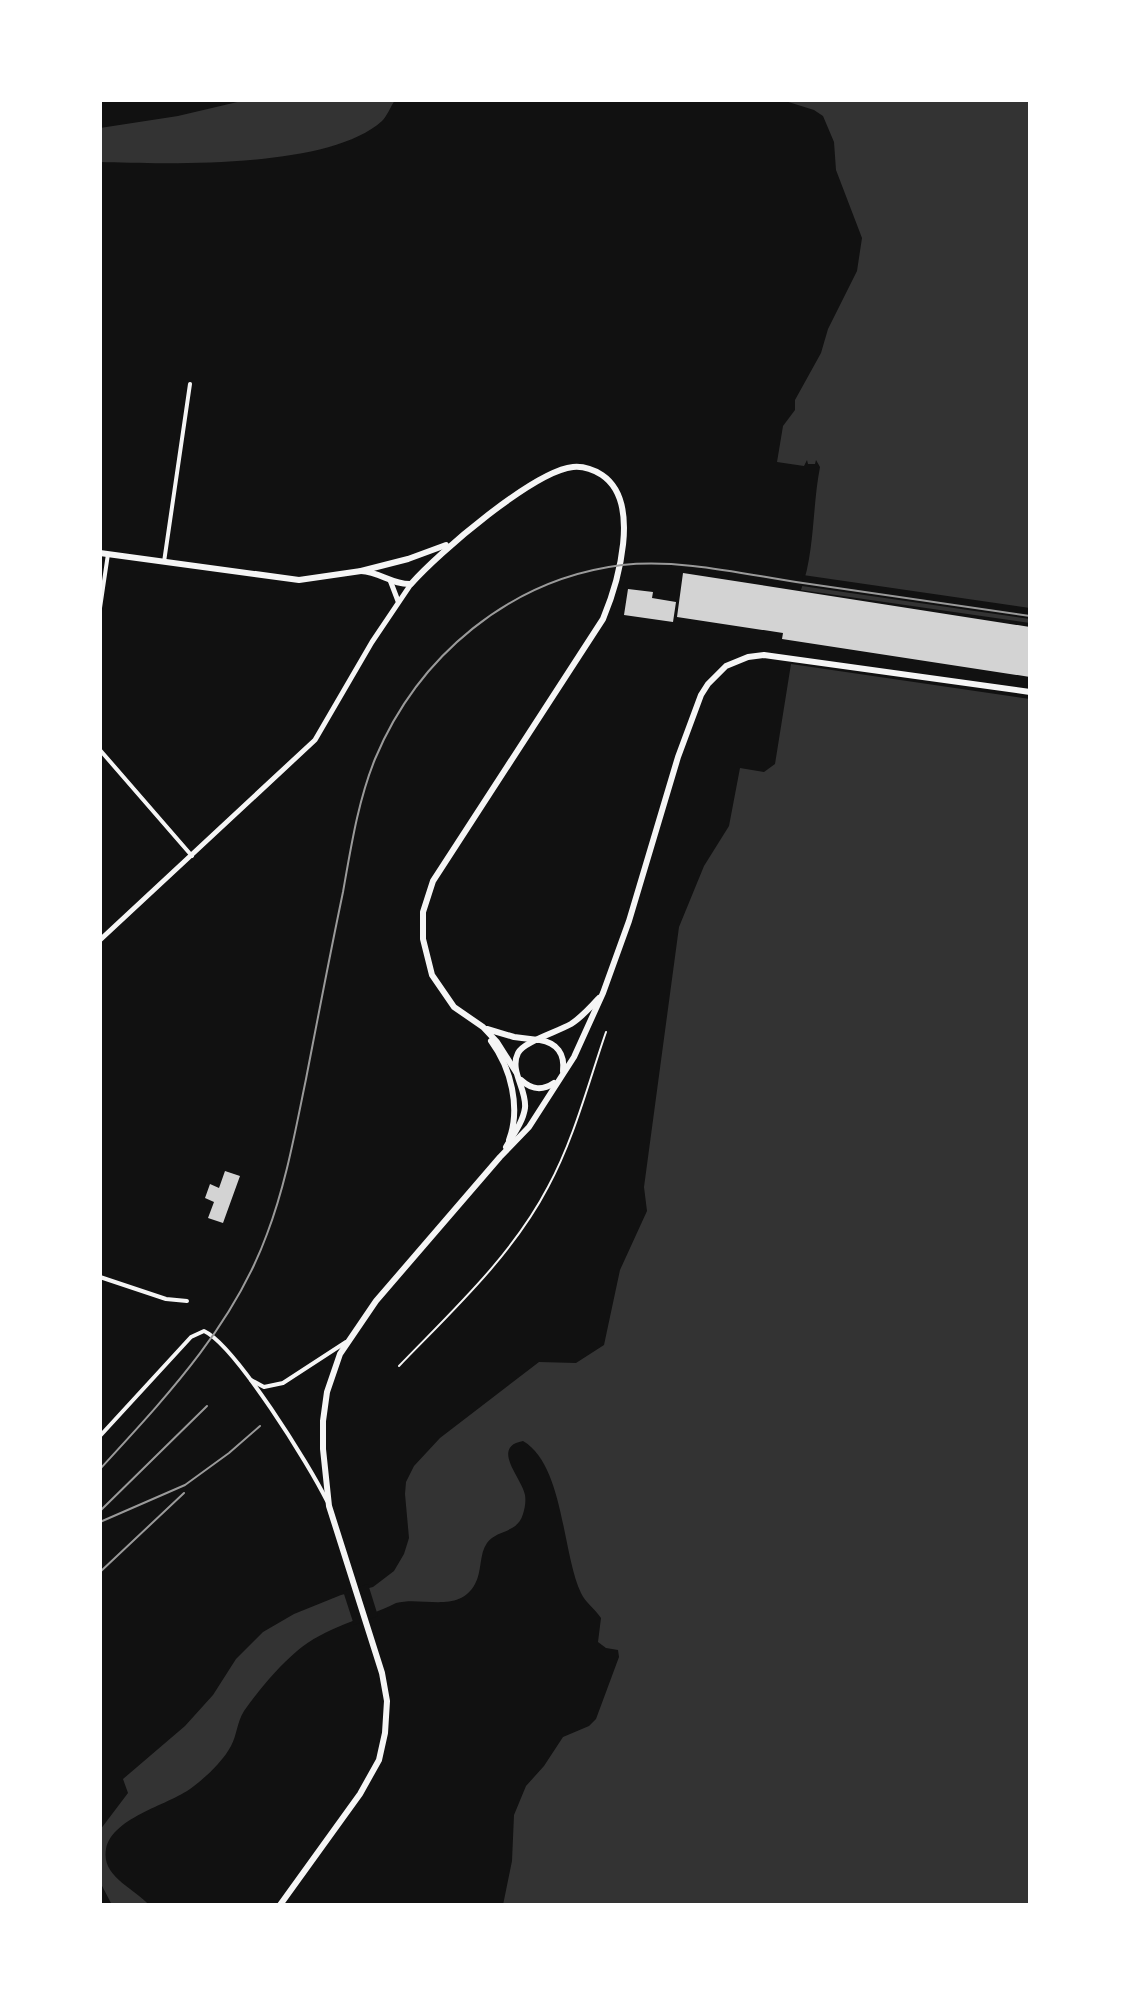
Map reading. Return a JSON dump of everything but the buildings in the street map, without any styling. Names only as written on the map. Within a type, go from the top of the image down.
[{"type":"main road","points":[[361,571],[411,584],[453,542],[554,472],[580,467],[604,476],[617,492],[623,513],[623,549],[617,583],[603,619],[433,881],[423,912],[426,957],[436,984],[454,1007],[483,1027],[503,1049],[518,1076],[527,1085],[539,1089],[552,1085],[561,1076],[564,1063],[553,1044],[514,1037],[483,1027]]},
{"type":"main road","points":[[104,554],[299,580],[361,571],[408,559],[453,542]]},
{"type":"main road","points":[[408,559],[422,572]]},
{"type":"main road","points":[[280,1905],[360,1794],[379,1760],[385,1733],[387,1701],[372,1638],[329,1506],[323,1421],[330,1380],[346,1342],[376,1301],[535,1120],[580,1047],[603,993],[653,845],[682,743],[701,695],[726,666],[748,657],[764,655],[1030,692]]},
{"type":"main road","points":[[500,1157],[525,1111],[524,1093],[515,1066],[519,1051],[530,1042],[540,1040],[581,1017],[603,993]]},
{"type":"main road","points":[[483,1027],[499,1054],[512,1089],[514,1118],[511,1137],[500,1157]]},
{"type":"street","points":[[164,562],[190,384]]},
{"type":"street","points":[[100,608],[104,554]]},
{"type":"street","points":[[390,580],[398,602]]},
{"type":"street","points":[[100,940],[315,740],[411,584]]},
{"type":"street","points":[[100,750],[192,856]]},
{"type":"street","points":[[100,1277],[166,1299],[187,1301]]},
{"type":"street","points":[[100,1436],[191,1337],[201,1331],[213,1336],[248,1378],[313,1472],[329,1506]]},
{"type":"street","points":[[248,1378],[264,1387],[283,1383],[346,1342]]},
{"type":"path","points":[[399,1366],[499,1260],[548,1189],[606,1032]]},
{"type":"shaded area","points":[[246,100],[395,100],[382,121],[358,137],[288,156],[206,163],[100,162],[100,128],[178,116]]},
{"type":"shaded area","points":[[782,100],[1030,100],[1030,623],[801,590],[809,561],[820,467],[816,460],[815,464],[808,464],[807,460],[804,466],[777,462],[783,426],[795,410],[795,400],[821,353],[828,329],[857,271],[862,238],[836,170],[834,142],[823,116]]},
{"type":"shaded area","points":[[791,664],[1030,699],[1030,1905],[503,1905],[512,1861],[514,1815],[526,1786],[563,1737],[589,1726],[596,1719],[619,1657],[618,1650],[606,1648],[598,1642],[601,1618],[583,1596],[575,1576],[547,1469],[523,1441],[513,1444],[508,1456],[525,1495],[523,1514],[516,1525],[487,1543],[477,1579],[468,1593],[450,1601],[396,1603],[332,1629],[297,1651],[244,1711],[231,1746],[214,1768],[184,1793],[131,1820],[111,1838],[106,1849],[108,1867],[113,1875],[149,1905],[112,1905],[100,1882],[100,1830],[128,1793],[123,1779],[185,1726],[213,1695],[236,1659],[263,1632],[294,1614],[341,1595],[373,1587],[394,1571],[409,1538],[406,1482],[414,1466],[440,1438],[539,1362],[576,1363],[604,1345],[620,1270],[647,1211],[644,1187],[679,927],[704,866],[729,826],[740,768],[764,772],[775,764]]},
{"type":"pier","points":[[803,575],[1030,608],[1030,619],[802,586]]},
{"type":"pier","points":[[368,1584],[378,1616],[354,1625],[343,1591]]},
{"type":"railway","points":[[100,1469],[195,1360],[236,1300],[253,1268],[274,1215],[290,1158],[364,791],[393,722],[416,687],[443,656],[506,605],[542,587],[581,573],[622,565],[666,564],[709,568],[1030,616]]},
{"type":"railway","points":[[100,1511],[207,1406]]},
{"type":"railway","points":[[100,1522],[185,1485],[260,1426]]},
{"type":"railway","points":[[100,1572],[184,1493]]}]
